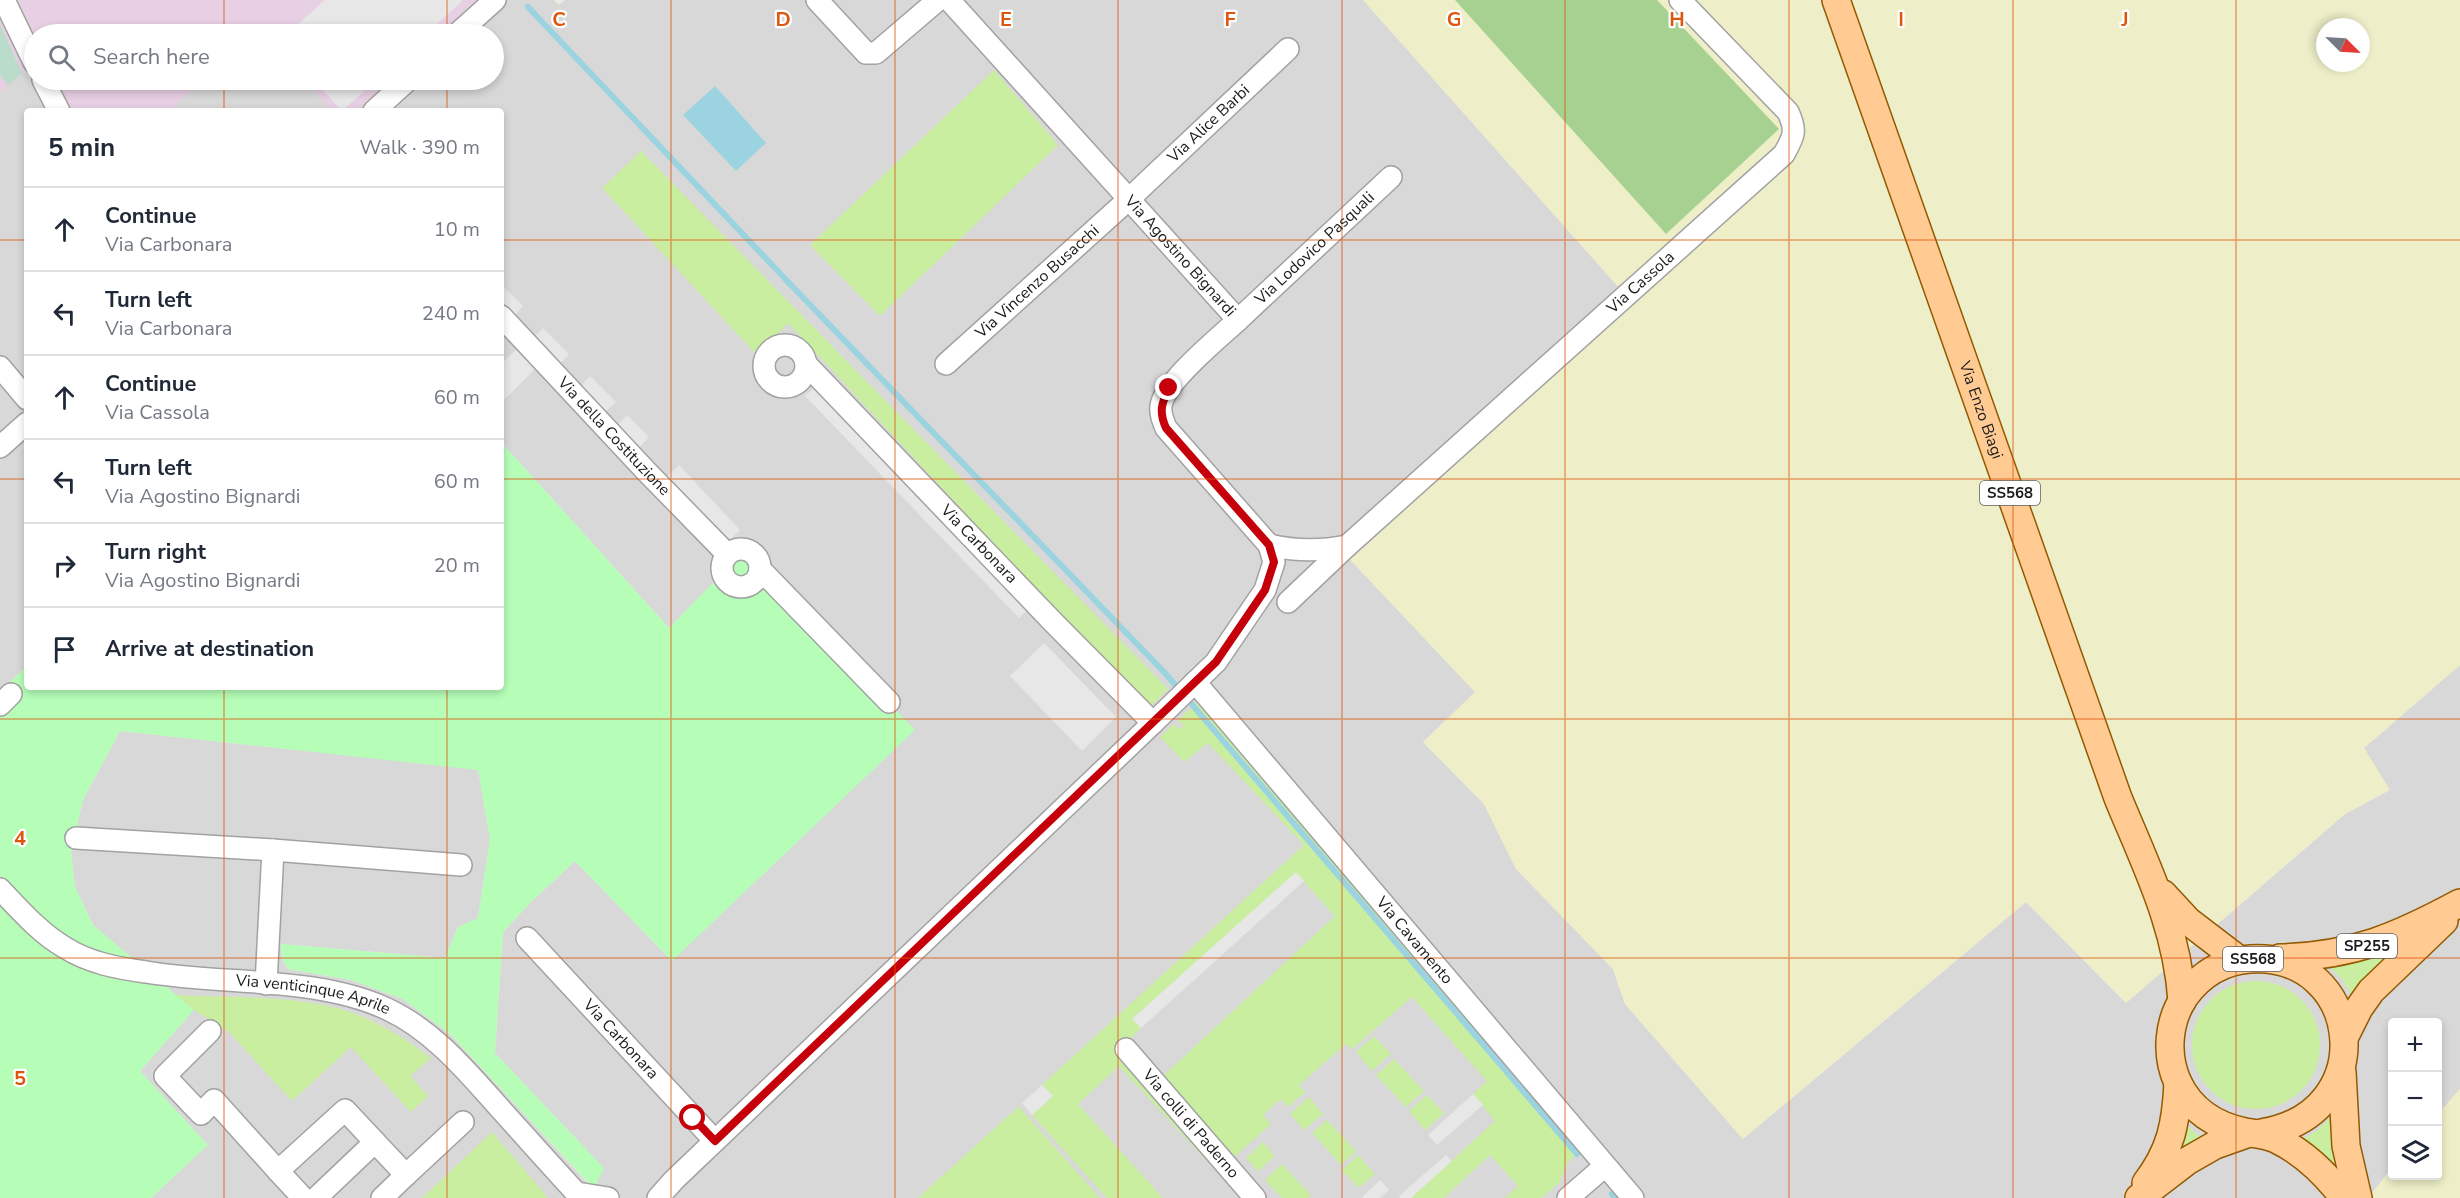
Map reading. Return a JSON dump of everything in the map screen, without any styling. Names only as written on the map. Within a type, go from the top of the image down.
[{"type":"main road","name":"Via Enzo Biagi","points":[[1836,0],[2118,798],[2156,887],[2177,957],[2182,1001]]},
{"type":"main road","name":"Via Enzo Biagi","points":[[2156,887],[2187,921],[2239,960]]},
{"type":"main road","name":"SP255","points":[[2265,958],[2312,957],[2359,948],[2404,932],[2460,904]]},
{"type":"main road","name":"SP255","points":[[2344,1038],[2359,1008],[2371,991],[2460,904]]},
{"type":"main road","name":"SS568","points":[[2344,1198],[2318,1167],[2278,1140],[2227,1128],[2207,1118],[2190,1102],[2178,1083],[2171,1063],[2170,1041],[2173,1020],[2190,989],[2206,974],[2239,960],[2265,958],[2289,963],[2316,981],[2327,993],[2339,1014],[2344,1038],[2342,1068],[2346,1146],[2358,1198]]},
{"type":"main road","name":"SS568","points":[[2255,1133],[2279,1130],[2296,1124],[2312,1114],[2325,1101],[2342,1068]]},
{"type":"main road","points":[[2137,1198],[2166,1153],[2177,1105],[2178,1083]]},
{"type":"main road","points":[[2137,1198],[2187,1161],[2215,1145],[2255,1133]]},
{"type":"street","points":[[4,0],[24,41]]},
{"type":"street","points":[[468,24],[495,0]]},
{"type":"street","points":[[817,0],[866,53],[876,53],[938,0]]},
{"type":"street","name":"Via Agostino Bignardi","points":[[949,0],[1238,320],[1192,362],[1169,388],[1161,404],[1161,416],[1166,428],[1269,545]]},
{"type":"street","name":"Via Cassola","points":[[1288,602],[1347,546],[1784,154],[1795,127],[1788,112],[1680,0]]},
{"type":"street","name":"Via Alice Barbi","points":[[1129,199],[1288,49]]},
{"type":"street","points":[[48,90],[57,108]]},
{"type":"street","points":[[377,108],[397,90]]},
{"type":"street","name":"Via Lodovico Pasquali","points":[[1238,320],[1391,177]]},
{"type":"street","name":"Via Vincenzo Busacchi","points":[[946,364],[1129,199]]},
{"type":"street","name":"Via della Costituzione","points":[[504,319],[727,554]]},
{"type":"street","name":"Via Carbonara","points":[[806,364],[1052,621],[1154,723]]},
{"type":"street","points":[[0,367],[24,395]]},
{"type":"street","points":[[0,447],[24,426]]},
{"type":"street","points":[[1269,545],[1285,549],[1323,550],[1347,546]]},
{"type":"street","points":[[644,1198],[662,1193],[1216,662],[1265,590],[1274,562],[1269,545]]},
{"type":"street","points":[[741,549],[749,551],[759,561],[760,569],[755,581],[750,585],[732,586],[727,582],[722,565],[727,554],[741,549]]},
{"type":"street","points":[[760,569],[888,702]]},
{"type":"street","name":"Via Cavamento","points":[[1195,682],[1633,1198]]},
{"type":"street","points":[[76,838],[273,850],[461,865]]},
{"type":"street","points":[[266,984],[273,850]]},
{"type":"street","name":"Via venticinque Aprile","points":[[0,889],[32,921],[64,947],[103,966],[184,979],[310,988],[356,998],[387,1009],[421,1029],[452,1055],[579,1196],[608,1198]]},
{"type":"street","name":"Via Carbonara","points":[[527,938],[715,1141]]},
{"type":"street","points":[[210,1031],[165,1076],[201,1114],[214,1100],[303,1198]]},
{"type":"street","name":"Via colli di Paderno","points":[[1126,1050],[1255,1198]]},
{"type":"street","points":[[278,1171],[345,1110],[406,1175]]},
{"type":"street","points":[[382,1198],[463,1122]]},
{"type":"street","points":[[316,1198],[375,1142]]},
{"type":"street","points":[[1580,1194],[1605,1166]]},
{"type":"shaded area","points":[[0,0],[494,0],[466,24],[24,24],[24,71],[0,92]]},
{"type":"shaded area","points":[[325,0],[463,0],[437,24],[298,24]]},
{"type":"shaded area","points":[[494,0],[554,0],[559,5],[565,0],[1363,0],[1621,290],[1341,550],[1476,693],[1423,742],[1484,804],[1516,869],[1613,969],[1625,1004],[1743,1139],[2026,902],[2126,1003],[2345,814],[2389,790],[2364,748],[2460,665],[2460,1089],[2442,1109],[2442,1018],[2388,1018],[2388,1173],[2372,1193],[2374,1198],[151,1198],[207,1145],[140,1071],[193,1010],[93,925],[75,887],[71,852],[83,800],[120,731],[478,769],[490,839],[478,919],[458,927],[445,958],[281,944],[282,959],[288,969],[351,980],[403,999],[451,1035],[593,1189],[603,1168],[495,1053],[503,932],[575,861],[672,961],[670,629],[504,445],[504,108],[369,108],[390,90],[504,90],[504,24],[466,24]]},
{"type":"shaded area","points":[[24,71],[24,90],[45,90],[65,108],[24,108],[24,669],[0,691],[0,92]]},
{"type":"shaded area","points":[[59,90],[191,90],[172,108],[67,108]]},
{"type":"shaded area","points":[[191,90],[313,90],[329,108],[172,108]]},
{"type":"shaded area","points":[[313,90],[390,90],[369,108],[329,108]]},
{"type":"shaded area","points":[[323,90],[365,90],[345,108],[339,108]]},
{"type":"shaded area","points":[[504,287],[523,306],[513,317],[504,308]]},
{"type":"shaded area","points":[[543,328],[569,354],[559,365],[533,339]]},
{"type":"shaded area","points":[[518,348],[536,368],[504,400],[504,361]]},
{"type":"shaded area","points":[[590,376],[616,402],[605,412],[580,387]]},
{"type":"shaded area","points":[[818,385],[1030,607],[1019,618],[805,396]]},
{"type":"shaded area","points":[[627,415],[649,437],[639,448],[617,426]]},
{"type":"shaded area","points":[[679,465],[740,530],[728,542],[667,477]]},
{"type":"shaded area","points":[[1044,643],[1116,717],[1082,751],[1010,676]]},
{"type":"shaded area","points":[[1296,872],[1304,881],[1141,1028],[1132,1019]]},
{"type":"shaded area","points":[[1042,1085],[1053,1096],[1032,1115],[1022,1103]]},
{"type":"shaded area","points":[[1473,1094],[1483,1105],[1437,1145],[1428,1135]]},
{"type":"shaded area","points":[[1446,1155],[1452,1161],[1411,1198],[1400,1198],[1399,1196]]},
{"type":"shaded area","points":[[1380,1180],[1389,1190],[1380,1198],[1361,1198]]},
{"type":"green space","points":[[1363,0],[2460,0],[2460,665],[2364,748],[2390,790],[2345,814],[2126,1003],[2026,902],[1743,1139],[1625,1004],[1613,969],[1516,869],[1484,804],[1423,742],[1475,692],[1341,550],[1621,290]]},
{"type":"green space","points":[[1455,0],[1657,0],[1779,129],[1666,234]]},
{"type":"green space","points":[[0,24],[22,73],[8,85],[0,75]]},
{"type":"green space","points":[[994,70],[1058,145],[880,316],[810,245]]},
{"type":"green space","points":[[641,151],[1168,689],[1148,709],[788,323],[757,355],[602,188]]},
{"type":"green space","points":[[504,445],[669,628],[743,552],[915,730],[672,961],[575,861],[503,932],[495,1053],[604,1168],[594,1189],[451,1035],[403,999],[351,980],[288,969],[282,959],[281,944],[445,958],[458,927],[478,918],[490,839],[478,770],[120,731],[83,800],[71,852],[75,887],[93,925],[194,1010],[140,1071],[208,1145],[151,1198],[0,1198],[0,691],[24,669],[24,690],[504,690]]},
{"type":"green space","points":[[1200,700],[1578,1149],[1577,1154],[1568,1162],[1559,1183],[1541,1198],[1505,1198],[1518,1186],[1490,1155],[1444,1198],[1411,1198],[1495,1121],[1473,1094],[1487,1081],[1412,997],[1352,1049],[1346,1044],[1299,1085],[1305,1092],[1288,1107],[1281,1099],[1263,1115],[1271,1124],[1234,1157],[1161,1078],[1335,916],[1296,873],[1133,1019],[1141,1028],[1120,1049],[1123,1063],[1231,1180],[1228,1184],[1119,1066],[1078,1104],[1163,1198],[1107,1198],[1032,1115],[1053,1096],[1042,1085],[1304,845],[1208,743],[1184,762],[1160,737],[1174,724],[1180,729],[1184,726],[1178,720]]},
{"type":"green space","points":[[2417,936],[2353,998],[2342,979],[2323,961]]},
{"type":"green space","points":[[2256,981],[2280,986],[2301,1000],[2315,1021],[2320,1045],[2315,1069],[2301,1090],[2280,1104],[2256,1109],[2232,1104],[2211,1090],[2197,1069],[2192,1045],[2197,1021],[2211,1000],[2232,986]]},
{"type":"green space","points":[[175,995],[290,1000],[328,1006],[356,1014],[408,1041],[431,1058],[410,1076],[428,1096],[411,1112],[351,1047],[292,1101],[229,1032]]},
{"type":"green space","points":[[1374,1036],[1391,1054],[1372,1071],[1356,1052]]},
{"type":"green space","points":[[1394,1059],[1424,1091],[1406,1107],[1376,1075]]},
{"type":"green space","points":[[2460,1089],[2460,1198],[2374,1198],[2372,1193],[2388,1173],[2388,1180],[2442,1180],[2442,1109]]},
{"type":"green space","points":[[1427,1095],[1444,1113],[1425,1130],[1409,1111]]},
{"type":"green space","points":[[1309,1097],[1323,1114],[1304,1130],[1290,1114]]},
{"type":"green space","points":[[1019,1107],[1100,1198],[918,1198],[1007,1117]]},
{"type":"green space","points":[[2335,1112],[2349,1190],[2298,1142],[2318,1130]]},
{"type":"green space","points":[[1327,1120],[1356,1151],[1341,1165],[1312,1133]]},
{"type":"green space","points":[[2180,1120],[2204,1140],[2173,1162]]},
{"type":"green space","points":[[492,1132],[548,1198],[422,1198]]},
{"type":"green space","points":[[1263,1142],[1275,1156],[1258,1171],[1246,1158]]},
{"type":"green space","points":[[1358,1155],[1375,1174],[1359,1188],[1342,1170]]},
{"type":"green space","points":[[1282,1164],[1311,1195],[1307,1198],[1282,1198],[1265,1180]]},
{"type":"water","points":[[715,86],[766,143],[736,171],[683,115]]},
{"type":"waterway","points":[[528,7],[791,285],[1165,673],[1577,1154]]},
{"type":"waterway","points":[[1612,1194],[1615,1198]]},
{"type":"route","points":[[693,1118],[715,1141],[1216,662],[1265,590],[1274,562],[1269,545],[1166,428],[1161,416],[1161,404],[1169,388]]}]
